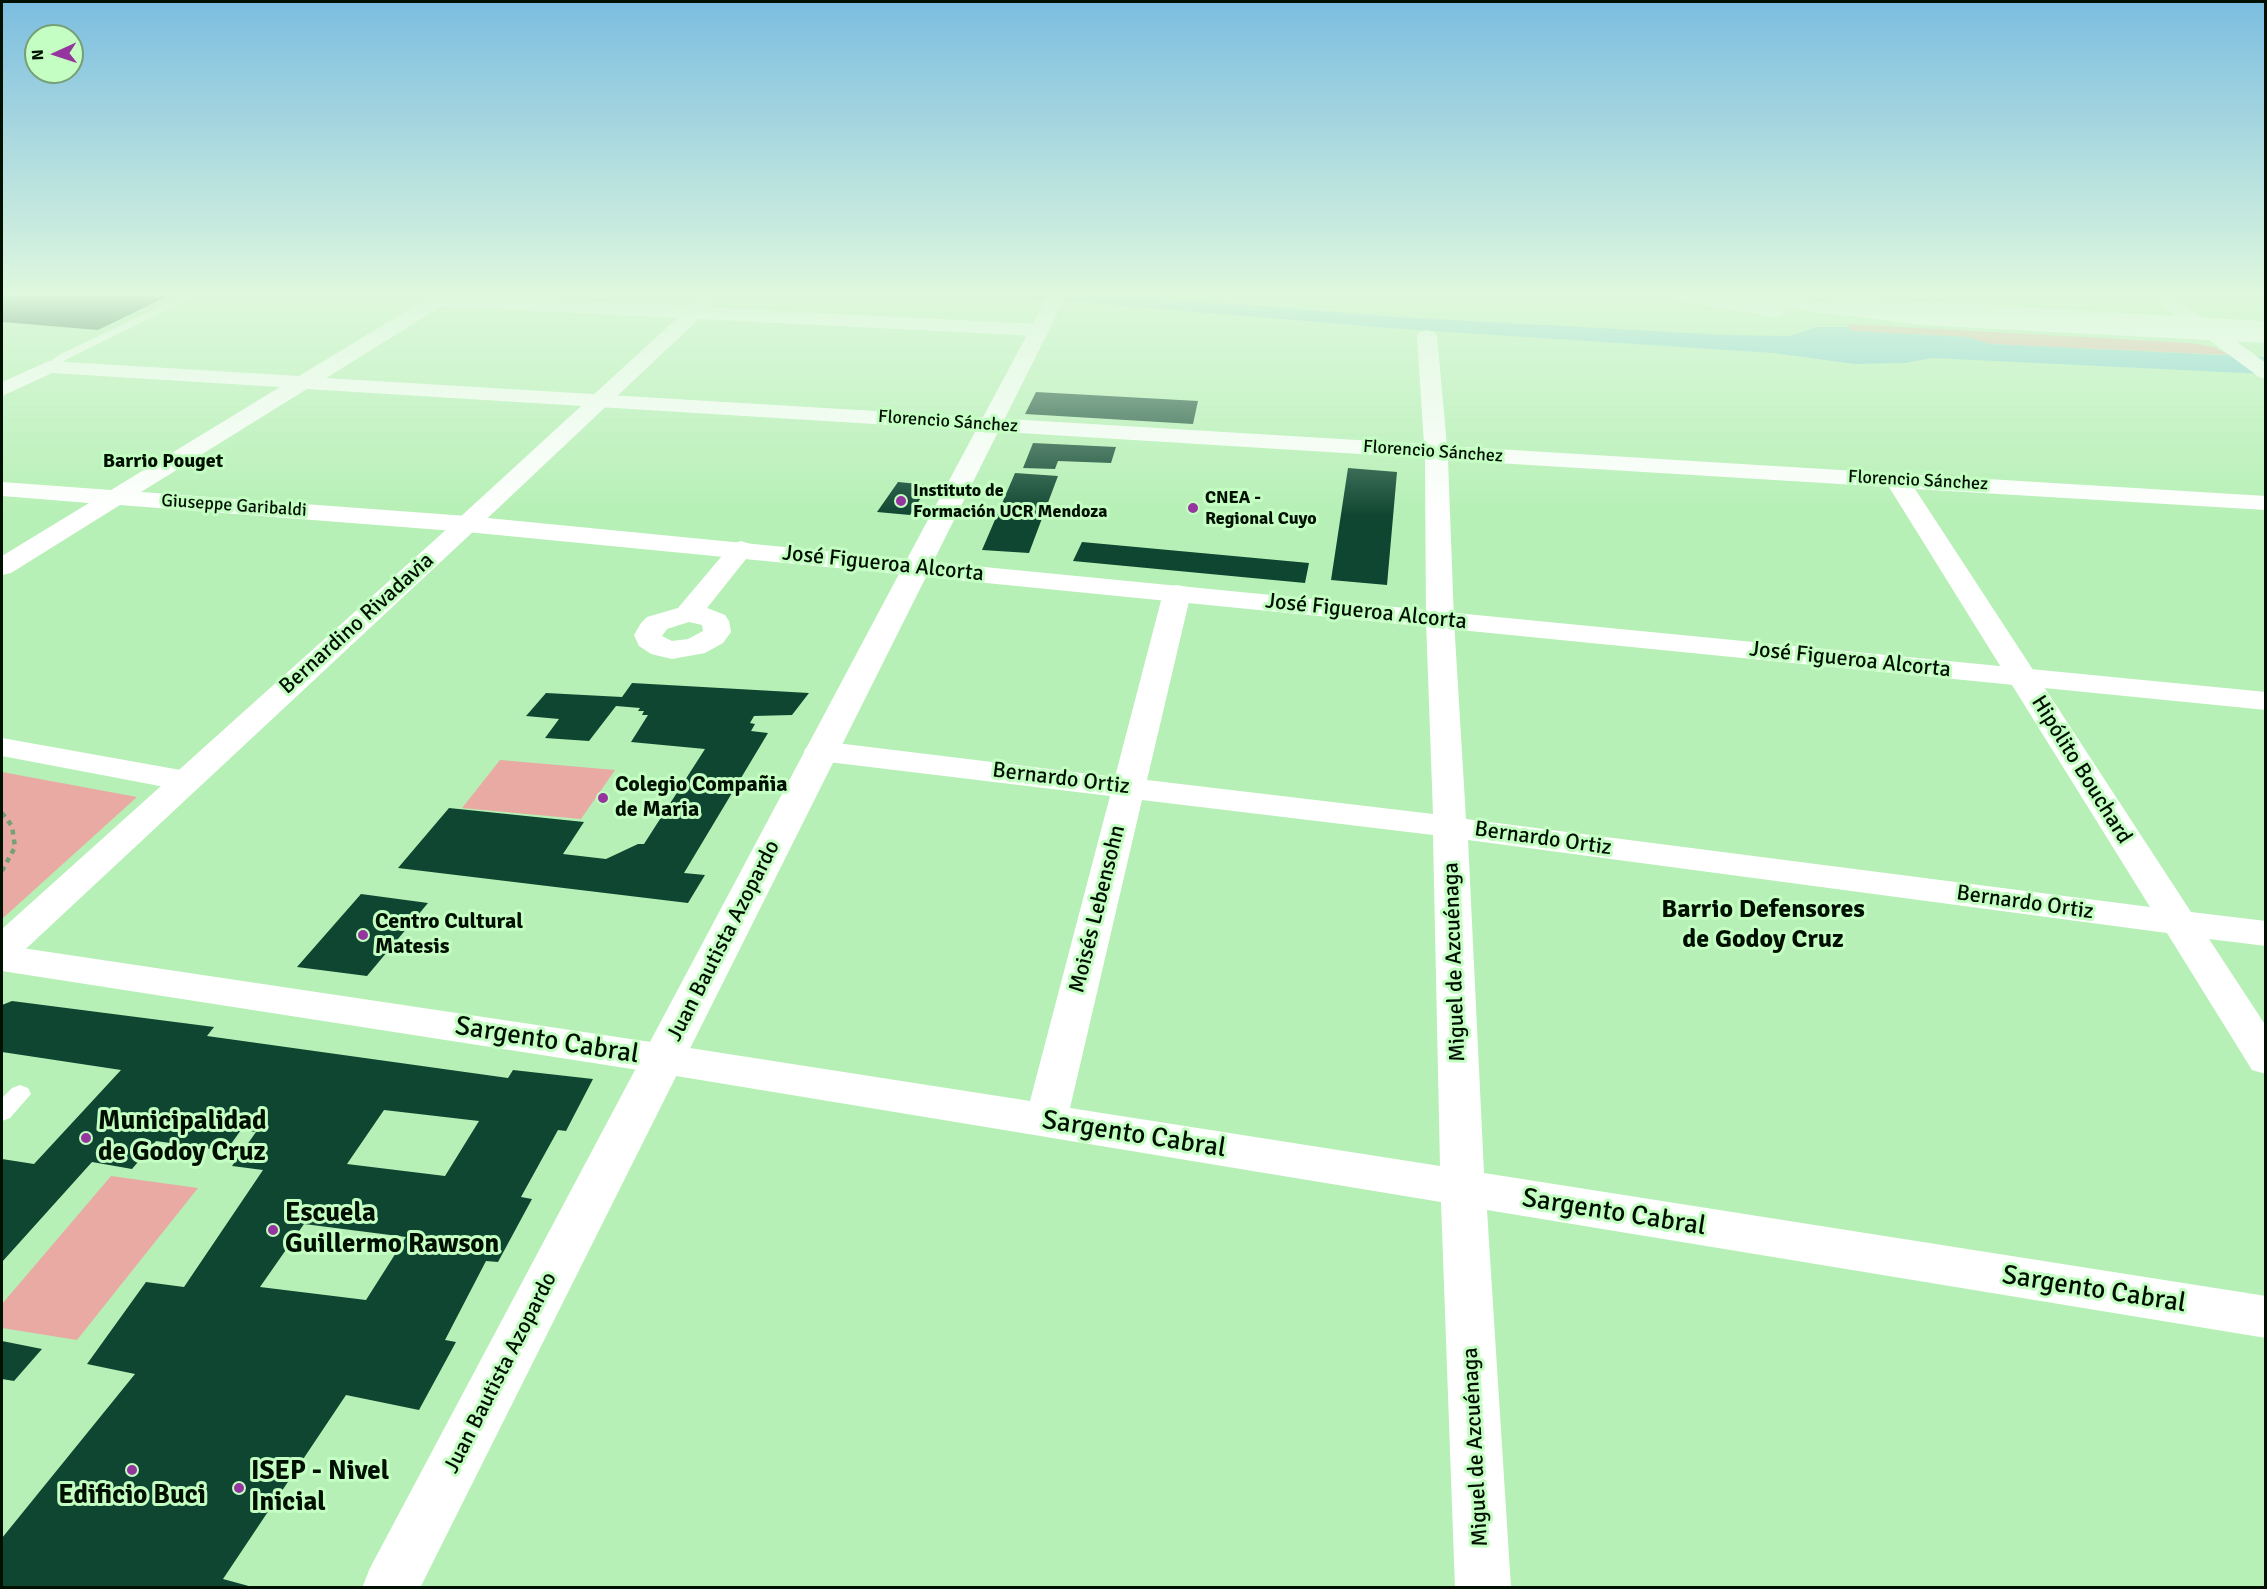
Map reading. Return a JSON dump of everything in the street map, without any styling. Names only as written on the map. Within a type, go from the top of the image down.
[{"type":"street","points":[[2,390],[47,368]]},
{"type":"street","name":"Florencio Sánchez","points":[[69,368],[601,399],[988,425],[2265,503]]},
{"type":"street","points":[[2,567],[326,368]]},
{"type":"street","name":"Bernardino Rivadavia","points":[[2,950],[634,368]]},
{"type":"street","name":"Juan Bautista Azopardo","points":[[390,1587],[1018,368]]},
{"type":"street","name":"Miguel de Azcuénaga","points":[[1429,368],[1436,452],[1440,620],[1463,1189],[1483,1587]]},
{"type":"street","name":"Hipólito Bouchard","points":[[1897,480],[2265,1059]]},
{"type":"street","name":"Giuseppe Garibaldi","points":[[2,489],[467,524]]},
{"type":"street","name":"José Figueroa Alcorta","points":[[467,524],[741,549],[2265,701]]},
{"type":"street","points":[[688,614],[741,549]]},
{"type":"street","name":"Moisés Lebensohn","points":[[1046,1121],[1177,593]]},
{"type":"street","points":[[2,747],[186,781]]},
{"type":"street","name":"Bernardo Ortiz","points":[[820,751],[1450,826],[2265,934]]},
{"type":"street","name":"Sargento Cabral","points":[[2,958],[664,1059],[2265,1317]]},
{"type":"lane","points":[[2,1112],[20,1094]]},
{"type":"path","points":[[2,813],[12,826],[15,847],[2,871]]},
{"type":"shaded area","points":[[500,760],[615,770],[581,819],[462,808]]},
{"type":"shaded area","points":[[2,772],[137,797],[2,919]]},
{"type":"shaded area","points":[[111,1176],[198,1188],[77,1340],[2,1328],[2,1304]]},
{"type":"water","points":[[2143,368],[2265,368],[2265,374]]},
{"type":"building","points":[[1036,392],[1198,401],[1193,424],[1025,414]]},
{"type":"building","points":[[1033,443],[1116,447],[1111,463],[1058,461],[1055,469],[1023,468]]},
{"type":"building","points":[[1348,468],[1397,472],[1387,585],[1331,580]]},
{"type":"building","points":[[1015,473],[1058,476],[1029,553],[982,550]]},
{"type":"building","points":[[898,482],[929,485],[910,515],[877,512]]},
{"type":"building","points":[[1082,542],[1309,563],[1305,583],[1073,561]]},
{"type":"building","points":[[632,683],[809,693],[792,715],[754,716],[750,723],[755,724],[751,731],[768,733],[684,873],[705,875],[688,903],[398,868],[449,808],[584,822],[563,854],[606,859],[638,844],[644,844],[705,749],[631,742],[648,715],[642,715],[644,711],[638,711],[640,708],[616,706],[589,741],[545,738],[559,719],[526,716],[546,693],[622,697]]},
{"type":"building","name":"Centro Cultural Matesis","points":[[361,894],[428,903],[367,976],[297,967]]},
{"type":"building","points":[[12,1001],[214,1027],[207,1036],[508,1078],[513,1070],[593,1079],[566,1131],[558,1130],[521,1197],[532,1199],[498,1262],[486,1261],[445,1340],[456,1342],[419,1410],[346,1395],[223,1579],[256,1588],[2,1588],[2,1538],[135,1374],[87,1364],[146,1282],[184,1287],[263,1170],[232,1166],[256,1132],[241,1130],[226,1151],[156,1141],[132,1169],[92,1162],[2,1262],[2,1159],[34,1164],[121,1070],[2,1052],[2,1005]],"holes":[[[384,1110],[479,1121],[445,1176],[347,1164]],[[304,1224],[406,1237],[366,1300],[260,1287]]]},
{"type":"building","points":[[2,1341],[42,1349],[14,1381],[2,1379]]},
{"type":"place","name":"Instituto de Formación UCR Mendoza","points":[[901,501]]},
{"type":"place","name":"CNEA - Regional Cuyo","points":[[1193,508]]},
{"type":"place","name":"Colegio Compañia de Maria","points":[[603,798]]},
{"type":"place","name":"Centro Cultural Matesis","points":[[363,935]]},
{"type":"place","name":"Municipalidad de Godoy Cruz","points":[[86,1138]]},
{"type":"place","name":"Escuela Guillermo Rawson","points":[[273,1230]]},
{"type":"place","name":"Edificio Buci","points":[[132,1470]]},
{"type":"place","name":"ISEP - Nivel Inicial","points":[[239,1488]]},
{"type":"district","name":"Barrio Pouget","points":[[163,462]]},
{"type":"district","name":"Barrio Defensores de Godoy Cruz","points":[[1763,925]]}]
